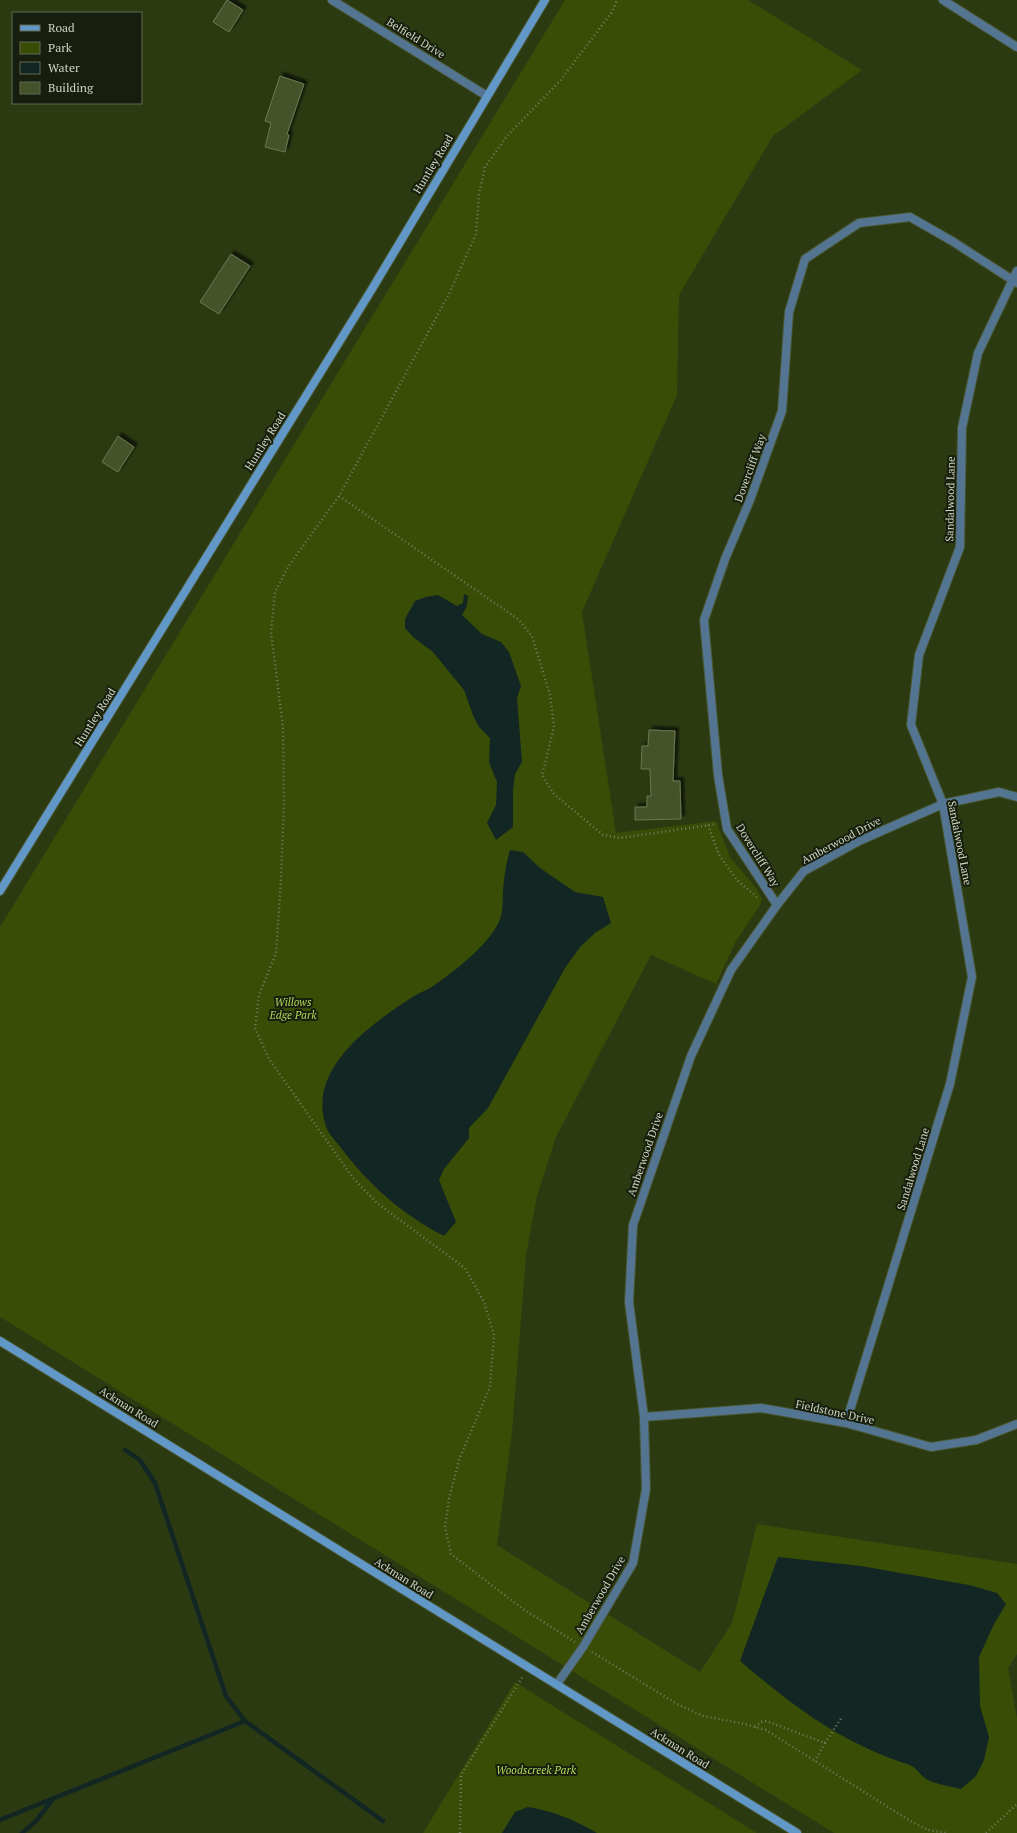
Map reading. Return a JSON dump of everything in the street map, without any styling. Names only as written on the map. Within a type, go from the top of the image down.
[{"type":"street","name":"Belfield Drive","points":[[332,0],[487,96]]},
{"type":"street","name":"Huntley Road","points":[[0,891],[368,295],[545,0]]},
{"type":"street","points":[[943,0],[1017,48]]},
{"type":"street","name":"Dovercliff Way","points":[[775,908],[727,829],[718,775],[704,620],[725,559],[750,500],[782,411],[789,312],[805,259],[859,223],[910,217],[952,241],[1014,281]]},
{"type":"street","name":"Sandalwood Lane","points":[[846,1423],[950,1084],[972,977],[943,804],[911,725],[919,655],[960,546],[962,428],[978,353],[1014,281],[1017,271]]},
{"type":"street","name":"Amberwood Drive","points":[[558,1684],[583,1647],[633,1563],[646,1489],[644,1417],[629,1302],[633,1225],[691,1056],[731,970],[775,908],[804,871],[859,840],[943,804],[999,792],[1017,797]]},
{"type":"street","name":"Ackman Road","points":[[0,1341],[798,1833]]},
{"type":"street","name":"Fieldstone Drive","points":[[644,1417],[761,1408],[846,1423],[931,1447],[976,1440],[1017,1424]]},
{"type":"path","points":[[617,0],[612,12],[560,81],[507,136],[485,167],[479,194],[476,234],[449,294],[339,496],[288,567],[275,592],[271,632],[283,727],[284,804],[281,878],[276,953],[259,995],[255,1028],[269,1059],[353,1178],[377,1203],[465,1268],[484,1302],[494,1335],[490,1387],[480,1413],[458,1460],[449,1499],[445,1527],[451,1554],[523,1609],[677,1704],[703,1716],[766,1730],[907,1819],[928,1830],[948,1833]]},
{"type":"path","points":[[339,496],[518,619],[532,636],[550,695],[554,727],[542,776],[554,794],[603,835],[620,838],[726,822]]},
{"type":"path","points":[[708,825],[719,855],[737,880],[775,908]]},
{"type":"path","points":[[460,1833],[461,1775],[529,1667]]},
{"type":"path","points":[[815,1761],[842,1717]]},
{"type":"path","points":[[755,1727],[761,1722],[766,1721],[825,1743]]},
{"type":"path","points":[[986,1833],[1017,1804]]},
{"type":"green space","name":"Willows Edge Park","points":[[565,0],[748,0],[862,70],[773,136],[679,295],[677,395],[582,612],[616,833],[716,821],[730,857],[757,889],[762,899],[760,905],[736,941],[716,984],[651,955],[556,1137],[537,1196],[526,1256],[512,1433],[497,1545],[700,1672],[732,1623],[757,1524],[1017,1564],[1017,1654],[1008,1668],[1017,1718],[1017,1833],[834,1833],[0,1317],[0,927]]},
{"type":"green space","name":"Woodscreek Park","points":[[515,1682],[757,1833],[423,1833]]},
{"type":"water","points":[[464,594],[468,596],[467,606],[462,615],[482,634],[501,642],[509,652],[521,686],[517,698],[522,762],[515,774],[513,791],[513,827],[496,840],[487,823],[496,805],[497,782],[489,762],[490,738],[479,727],[464,690],[433,652],[413,637],[405,628],[405,619],[415,601],[438,595],[457,606],[463,603]]},
{"type":"water","points":[[510,850],[523,852],[540,868],[575,892],[603,897],[611,923],[595,933],[581,946],[565,968],[488,1108],[469,1128],[469,1138],[444,1169],[439,1180],[456,1222],[444,1236],[415,1219],[375,1187],[332,1137],[327,1129],[322,1107],[325,1087],[333,1068],[346,1051],[362,1035],[397,1007],[430,988],[447,976],[465,962],[489,937],[498,924],[501,915],[507,860]]},
{"type":"water","points":[[778,1557],[861,1566],[969,1585],[997,1593],[1006,1604],[994,1624],[979,1657],[980,1706],[989,1737],[984,1760],[976,1776],[961,1789],[932,1782],[923,1777],[910,1765],[861,1746],[819,1722],[780,1694],[740,1661]]},
{"type":"water","points":[[528,1807],[547,1811],[564,1817],[597,1833],[502,1833],[515,1812]]},
{"type":"building","points":[[227,0],[243,10],[229,32],[213,22]]},
{"type":"building","points":[[280,76],[304,84],[287,134],[289,135],[285,152],[265,147],[271,123],[265,121]]},
{"type":"building","points":[[231,254],[250,266],[219,314],[200,302]]},
{"type":"building","points":[[118,436],[134,447],[118,472],[102,462]]},
{"type":"building","points":[[649,730],[675,731],[673,781],[680,781],[681,819],[635,820],[635,807],[647,807],[647,796],[651,796],[650,769],[641,769],[642,746],[648,746]]},
{"type":"waterway","points":[[125,1450],[140,1460],[155,1483],[226,1696],[245,1721],[383,1821]]},
{"type":"waterway","points":[[0,1820],[245,1721]]},
{"type":"waterway","points":[[22,1833],[36,1821],[53,1799]]}]
